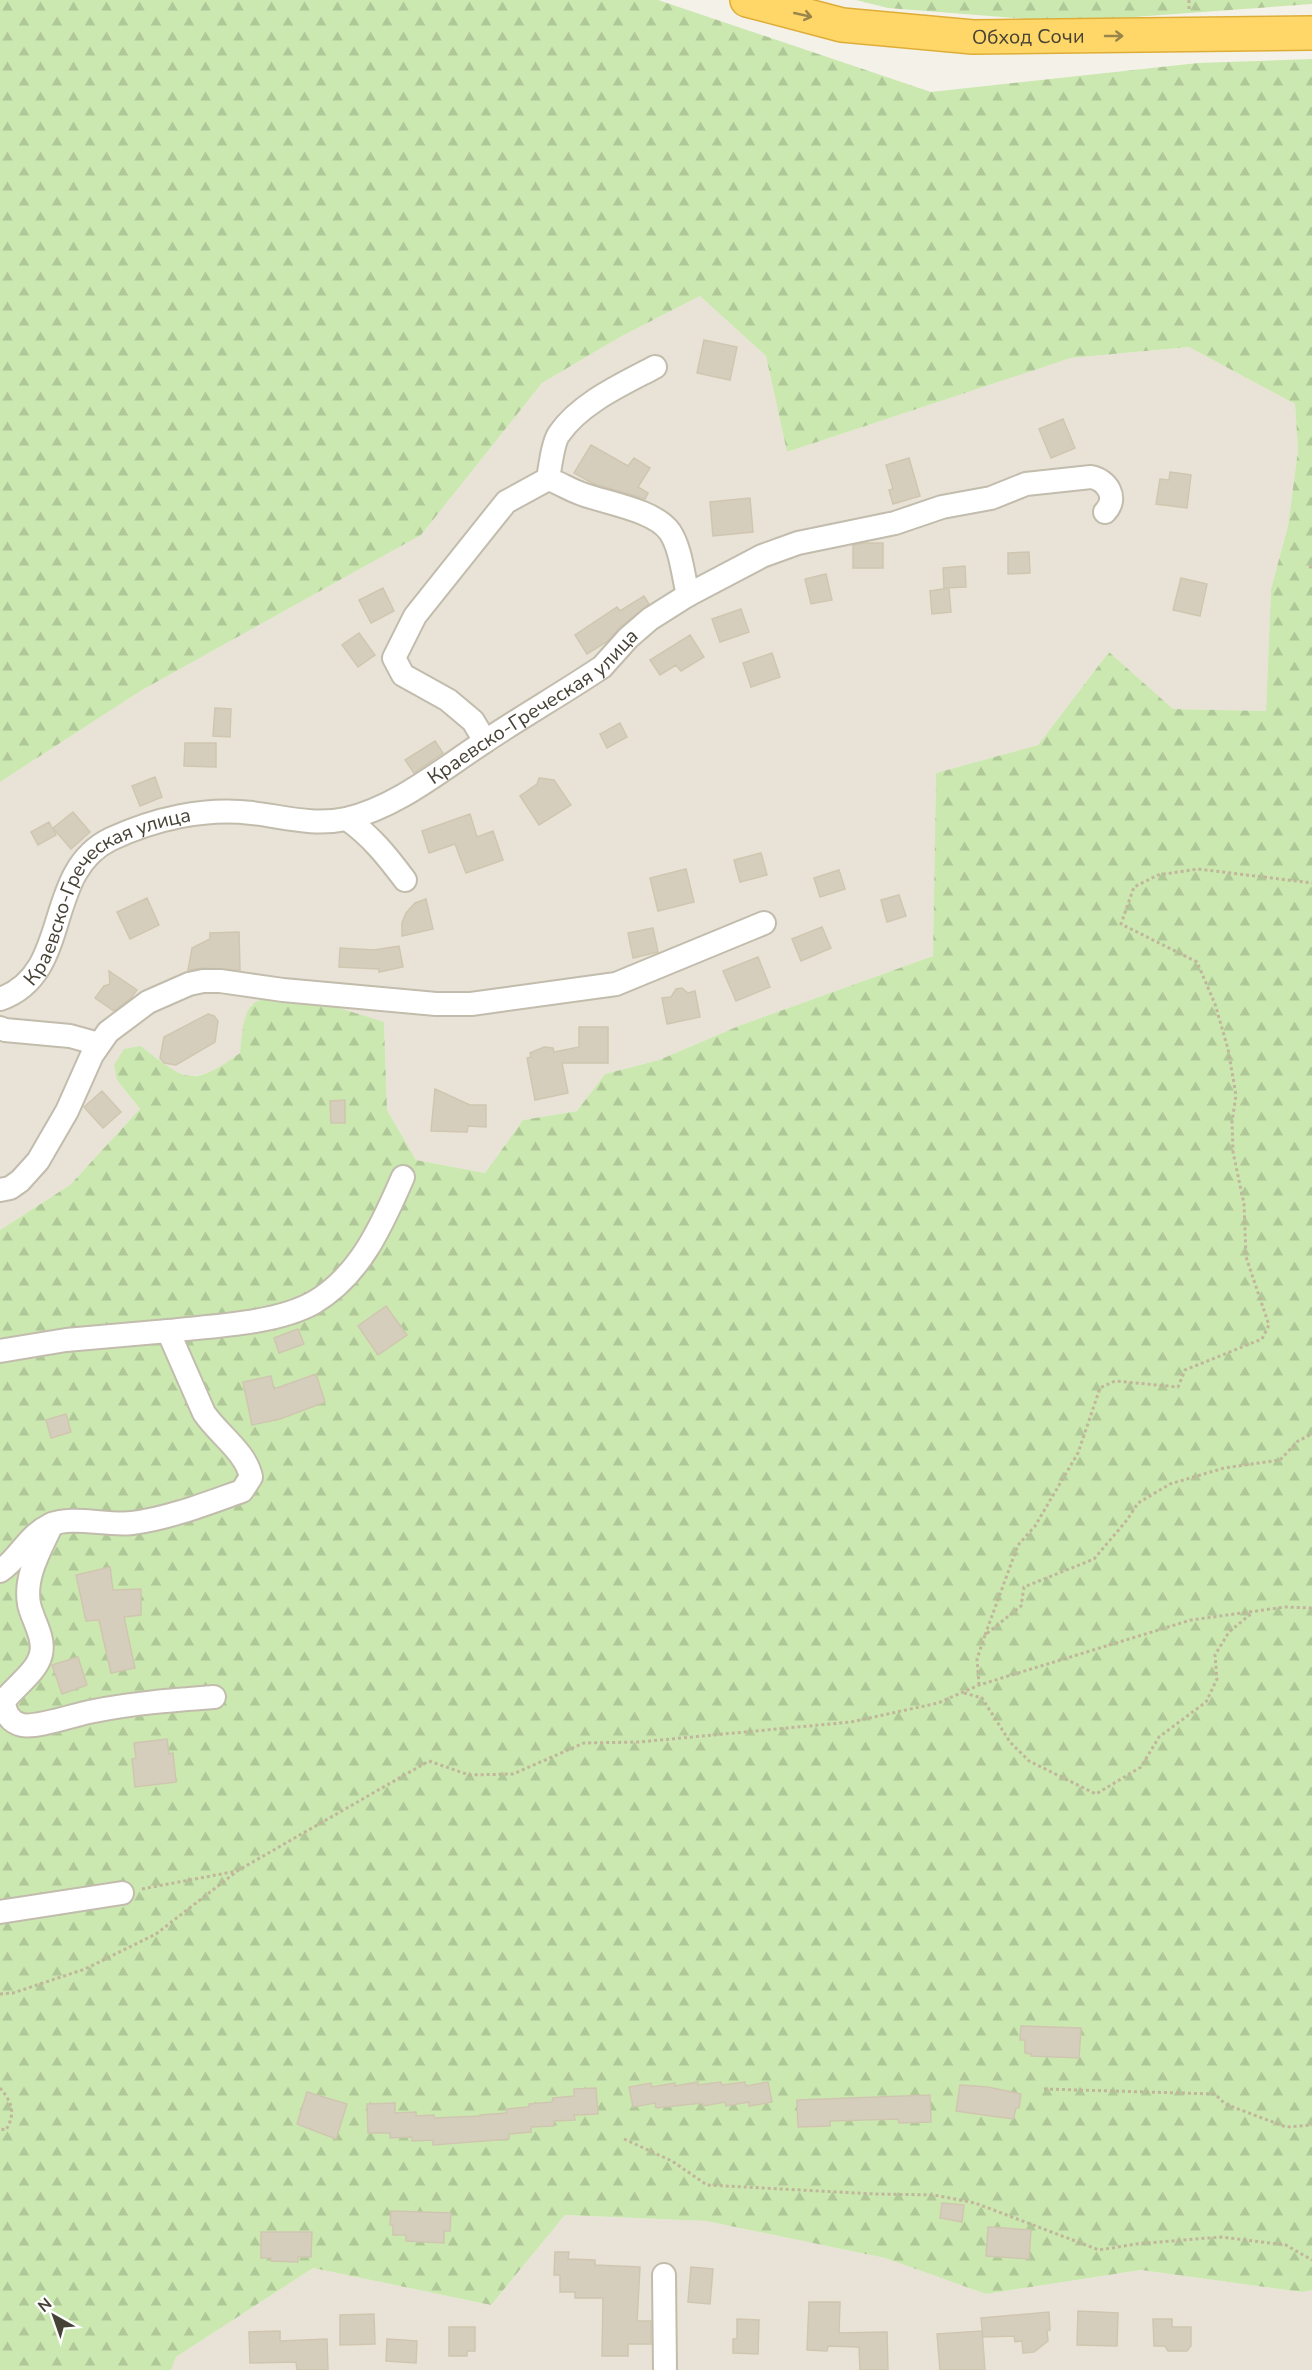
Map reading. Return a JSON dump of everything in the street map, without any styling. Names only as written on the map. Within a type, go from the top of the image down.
[{"type":"highway","name":"Обход Сочи","points":[[747,0],[842,25],[973,37],[1312,33]]},
{"type":"street","points":[[548,479],[557,435],[581,411],[609,391],[655,367]]},
{"type":"street","name":"Краевско-Греческая улица","points":[[0,999],[9,996],[34,975],[43,962],[72,877],[91,852],[110,840],[153,824],[221,810],[321,823],[347,819],[394,800],[602,667],[628,638],[650,619],[688,595],[762,556],[798,543],[895,522],[942,507],[991,498],[1026,484],[1042,481],[1098,478],[1107,486],[1111,495],[1111,502],[1105,512]]},
{"type":"street","points":[[485,741],[474,721],[448,700],[403,675],[394,658],[416,616],[506,502],[548,479],[567,485],[579,493],[646,515],[664,525],[675,541],[688,595]]},
{"type":"street","points":[[347,819],[364,831],[382,849],[405,880]]},
{"type":"street","points":[[0,1190],[10,1188],[20,1181],[38,1161],[67,1111],[99,1044],[108,1032],[148,1002],[169,991],[203,981],[436,1004],[471,1004],[616,984],[764,923]]},
{"type":"street","points":[[0,1028],[70,1036],[99,1044]]},
{"type":"street","points":[[0,1351],[76,1339],[246,1322],[281,1314],[312,1303],[335,1287],[360,1261],[382,1225],[403,1178]]},
{"type":"street","points":[[0,1571],[7,1567],[21,1548],[38,1532],[53,1524],[66,1521],[114,1525],[136,1523],[229,1496],[242,1491],[247,1485],[251,1477],[244,1460],[204,1413],[168,1331]]},
{"type":"street","points":[[53,1524],[32,1567],[28,1586],[29,1605],[37,1625],[42,1653],[35,1667],[4,1701],[5,1711],[11,1719],[21,1725],[34,1725],[94,1711],[154,1701],[214,1697]]},
{"type":"street","points":[[0,1912],[122,1893]]},
{"type":"street","points":[[664,2275],[666,2370]]},
{"type":"path","points":[[979,1685],[977,1659],[1018,1545],[1035,1526],[1078,1453],[1100,1388],[1115,1381],[1178,1387],[1185,1370],[1262,1339],[1269,1325],[1246,1257],[1244,1204],[1233,1152],[1232,1122],[1236,1095],[1228,1049],[1215,1004],[1197,962],[1121,924],[1134,887],[1158,875],[1198,869],[1312,883]]},
{"type":"path","points":[[985,1635],[1021,1606],[1024,1587],[1094,1559],[1127,1521],[1138,1503],[1170,1484],[1224,1468],[1280,1460],[1298,1441],[1312,1434]]},
{"type":"path","points":[[0,1994],[13,1993],[85,1969],[156,1934],[237,1871],[429,1761],[469,1775],[513,1774],[584,1743],[639,1742],[851,1722],[938,1703],[979,1685],[1191,1620],[1285,1607],[1312,1608]]},
{"type":"path","points":[[963,1692],[982,1698],[1011,1742],[1029,1761],[1096,1794],[1141,1767],[1159,1737],[1206,1702],[1217,1679],[1215,1655],[1229,1632],[1255,1612]]},
{"type":"path","points":[[122,1893],[237,1871]]},
{"type":"path","points":[[0,2088],[12,2103],[12,2119],[6,2130],[0,2129]]},
{"type":"path","points":[[1044,2089],[1215,2094],[1225,2104],[1286,2127],[1312,2125]]},
{"type":"path","points":[[624,2139],[672,2161],[707,2185],[934,2195],[975,2203],[1099,2250],[1221,2236],[1286,2245],[1312,2260]]},
{"type":"shaded area","points":[[700,296],[766,356],[787,452],[1071,358],[1189,347],[1295,404],[1298,450],[1288,526],[1271,589],[1266,711],[1173,709],[1109,652],[1038,745],[936,773],[933,956],[741,1025],[659,1060],[605,1074],[577,1111],[523,1120],[485,1173],[416,1160],[387,1110],[384,1022],[264,998],[251,1005],[245,1020],[240,1053],[214,1072],[189,1077],[170,1069],[141,1046],[117,1080],[140,1109],[70,1185],[0,1230],[0,782],[142,690],[421,535],[542,383],[620,337]]},
{"type":"shaded area","points":[[565,2215],[706,2221],[885,2258],[986,2294],[1142,2270],[1301,2292],[1312,2290],[1312,2370],[171,2370],[176,2357],[313,2268],[491,2305]]},
{"type":"green space","points":[[0,0],[658,0],[931,92],[1198,63],[1312,59],[1312,2290],[1302,2292],[1141,2270],[986,2294],[885,2258],[706,2221],[565,2215],[491,2305],[313,2268],[176,2357],[171,2370],[0,2370],[0,1230],[70,1185],[140,1109],[117,1080],[114,1065],[124,1049],[141,1046],[168,1067],[189,1076],[210,1072],[240,1053],[243,1027],[249,1008],[264,999],[279,997],[317,1002],[384,1022],[387,1110],[416,1160],[485,1173],[523,1120],[577,1111],[605,1074],[659,1060],[741,1025],[933,956],[936,773],[1038,745],[1109,652],[1173,709],[1266,711],[1271,589],[1288,526],[1298,450],[1295,404],[1189,347],[1071,358],[787,452],[766,356],[700,296],[620,337],[542,383],[421,535],[142,690],[0,782]]},
{"type":"green space","points":[[856,0],[1312,0],[1312,4],[1065,22],[888,8]]},
{"type":"building","points":[[704,340],[737,347],[730,380],[697,373]]},
{"type":"building","points":[[1063,419],[1075,448],[1051,458],[1039,429]]},
{"type":"building","points":[[591,445],[628,466],[634,458],[650,468],[638,487],[648,493],[645,499],[592,483],[574,473]]},
{"type":"building","points":[[909,458],[920,496],[893,504],[889,490],[893,489],[886,465]]},
{"type":"building","points":[[1170,472],[1191,475],[1187,508],[1156,504],[1160,479],[1169,480]]},
{"type":"building","points":[[750,498],[753,532],[713,536],[710,502]]},
{"type":"building","points":[[883,543],[883,568],[853,568],[853,545]]},
{"type":"building","points":[[1029,552],[1030,573],[1008,574],[1008,553]]},
{"type":"building","points":[[965,566],[966,587],[944,588],[943,568]]},
{"type":"building","points":[[826,574],[832,600],[811,604],[805,579]]},
{"type":"building","points":[[1181,578],[1207,584],[1200,616],[1173,610]]},
{"type":"building","points":[[383,588],[394,611],[371,623],[359,600]]},
{"type":"building","points":[[949,588],[951,612],[932,614],[930,591]]},
{"type":"building","points":[[644,596],[649,604],[619,628],[608,641],[587,654],[575,635],[617,607],[620,611]]},
{"type":"building","points":[[741,609],[749,632],[720,642],[712,619]]},
{"type":"building","points":[[359,633],[375,655],[358,667],[342,645]]},
{"type":"building","points":[[690,635],[704,657],[681,671],[676,665],[660,675],[650,660]]},
{"type":"building","points":[[772,653],[780,677],[751,687],[743,663]]},
{"type":"building","points":[[215,708],[231,709],[230,737],[213,736]]},
{"type":"building","points":[[620,723],[627,737],[607,748],[600,734]]},
{"type":"building","points":[[435,741],[443,753],[414,773],[405,760]]},
{"type":"building","points":[[185,743],[216,743],[216,767],[184,766]]},
{"type":"building","points":[[155,777],[162,797],[140,806],[132,786]]},
{"type":"building","points":[[539,778],[554,780],[571,805],[539,825],[520,796],[537,784]]},
{"type":"building","points":[[73,812],[90,832],[71,849],[53,828]]},
{"type":"building","points":[[470,814],[477,837],[493,831],[503,860],[466,873],[455,844],[429,853],[422,831]]},
{"type":"building","points":[[49,822],[56,835],[38,845],[31,832]]},
{"type":"building","points":[[761,853],[767,875],[740,882],[734,860]]},
{"type":"building","points":[[686,869],[694,902],[658,911],[650,878]]},
{"type":"building","points":[[839,870],[845,889],[820,897],[814,878]]},
{"type":"building","points":[[899,895],[906,916],[887,922],[881,900]]},
{"type":"building","points":[[147,898],[159,925],[130,939],[117,912]]},
{"type":"building","points":[[426,899],[433,929],[402,936],[402,923],[406,913],[415,903]]},
{"type":"building","points":[[822,927],[831,948],[801,961],[792,939]]},
{"type":"building","points":[[653,928],[658,952],[633,958],[628,933]]},
{"type":"building","points":[[239,932],[240,970],[203,968],[188,970],[192,948],[210,939],[210,933]]},
{"type":"building","points":[[399,946],[403,967],[379,972],[379,969],[339,967],[340,948],[374,950]]},
{"type":"building","points":[[758,957],[770,987],[736,1001],[723,971]]},
{"type":"building","points":[[109,971],[137,990],[131,998],[114,1011],[95,998],[104,986],[110,984]]},
{"type":"building","points":[[682,988],[688,993],[695,991],[700,1017],[667,1024],[662,998],[671,997],[676,989]]},
{"type":"building","points":[[208,1014],[214,1016],[218,1021],[215,1042],[176,1065],[164,1063],[160,1058],[164,1037]]},
{"type":"building","points":[[579,1027],[608,1027],[608,1063],[562,1063],[568,1093],[535,1100],[527,1058],[531,1057],[530,1053],[544,1047],[553,1048],[554,1052],[579,1047]]},
{"type":"building","points":[[435,1089],[470,1105],[486,1105],[486,1127],[468,1126],[467,1132],[431,1131]]},
{"type":"building","points":[[102,1091],[121,1112],[103,1128],[84,1107]]},
{"type":"building","points":[[345,1100],[345,1123],[331,1123],[330,1101]]},
{"type":"building","points":[[386,1306],[407,1335],[378,1355],[358,1326]]},
{"type":"building","points":[[298,1329],[304,1344],[279,1353],[274,1338]]},
{"type":"building","points":[[316,1374],[325,1402],[280,1419],[252,1425],[243,1382],[271,1376],[274,1389]]},
{"type":"building","points":[[66,1414],[71,1432],[51,1438],[46,1420]]},
{"type":"building","points":[[110,1567],[113,1590],[141,1589],[141,1615],[124,1617],[135,1668],[111,1673],[99,1620],[86,1621],[76,1575]]},
{"type":"building","points":[[78,1657],[87,1685],[62,1694],[52,1665]]},
{"type":"building","points":[[167,1739],[169,1754],[173,1753],[176,1782],[135,1787],[132,1759],[136,1758],[134,1743]]},
{"type":"building","points":[[1021,2026],[1081,2028],[1079,2058],[1031,2056],[1025,2053],[1025,2040],[1020,2040]]},
{"type":"building","points":[[698,2082],[698,2085],[745,2082],[746,2086],[768,2082],[772,2102],[749,2106],[749,2102],[726,2106],[725,2102],[703,2106],[702,2103],[656,2108],[655,2103],[633,2107],[629,2087],[651,2083],[652,2087]]},
{"type":"building","points":[[960,2085],[988,2087],[1021,2094],[1019,2108],[1016,2108],[1013,2119],[956,2111]]},
{"type":"building","points":[[596,2088],[598,2114],[574,2115],[575,2120],[554,2121],[554,2126],[531,2127],[531,2132],[509,2134],[509,2139],[433,2145],[433,2140],[412,2141],[412,2137],[390,2138],[390,2133],[368,2133],[367,2104],[395,2103],[395,2113],[416,2112],[416,2116],[434,2115],[434,2118],[480,2116],[507,2113],[506,2109],[529,2107],[529,2104],[552,2102],[553,2098],[574,2096],[574,2089]]},
{"type":"building","points":[[307,2092],[347,2104],[336,2139],[297,2124]]},
{"type":"building","points":[[930,2095],[931,2122],[899,2123],[898,2119],[830,2121],[830,2126],[798,2127],[797,2100]]},
{"type":"building","points":[[942,2203],[964,2205],[962,2222],[940,2218]]},
{"type":"building","points":[[391,2211],[451,2213],[450,2231],[444,2231],[444,2243],[406,2241],[406,2235],[393,2235],[393,2225],[390,2225]]},
{"type":"building","points":[[988,2227],[1031,2230],[1029,2259],[986,2256]]},
{"type":"building","points":[[261,2232],[312,2232],[311,2257],[298,2257],[298,2262],[271,2261],[271,2258],[261,2258]]},
{"type":"building","points":[[555,2252],[569,2252],[568,2259],[595,2260],[595,2265],[640,2267],[637,2321],[651,2321],[651,2344],[628,2344],[628,2356],[602,2356],[603,2298],[575,2298],[575,2292],[560,2292],[560,2275],[554,2275]]},
{"type":"building","points":[[691,2267],[713,2269],[710,2304],[688,2302]]},
{"type":"building","points":[[809,2302],[840,2302],[839,2333],[887,2332],[888,2370],[860,2370],[859,2347],[828,2346],[827,2351],[807,2350]]},
{"type":"building","points":[[1078,2311],[1118,2313],[1117,2346],[1077,2345]]},
{"type":"building","points":[[1049,2312],[1048,2341],[1034,2352],[1023,2353],[1022,2341],[1015,2342],[1014,2336],[983,2337],[981,2318]]},
{"type":"building","points":[[374,2314],[375,2344],[340,2345],[340,2315]]},
{"type":"building","points":[[737,2319],[759,2320],[758,2354],[733,2353],[733,2339],[737,2339]]},
{"type":"building","points":[[1153,2319],[1172,2319],[1172,2327],[1191,2327],[1191,2346],[1187,2351],[1168,2351],[1165,2346],[1154,2346]]},
{"type":"building","points":[[449,2327],[475,2327],[475,2351],[467,2351],[467,2356],[449,2356]]},
{"type":"building","points":[[280,2331],[280,2341],[327,2339],[328,2370],[297,2370],[296,2362],[250,2363],[249,2332]]},
{"type":"building","points":[[982,2331],[985,2370],[940,2370],[937,2334]]},
{"type":"building","points":[[387,2339],[417,2341],[416,2363],[386,2361]]}]
